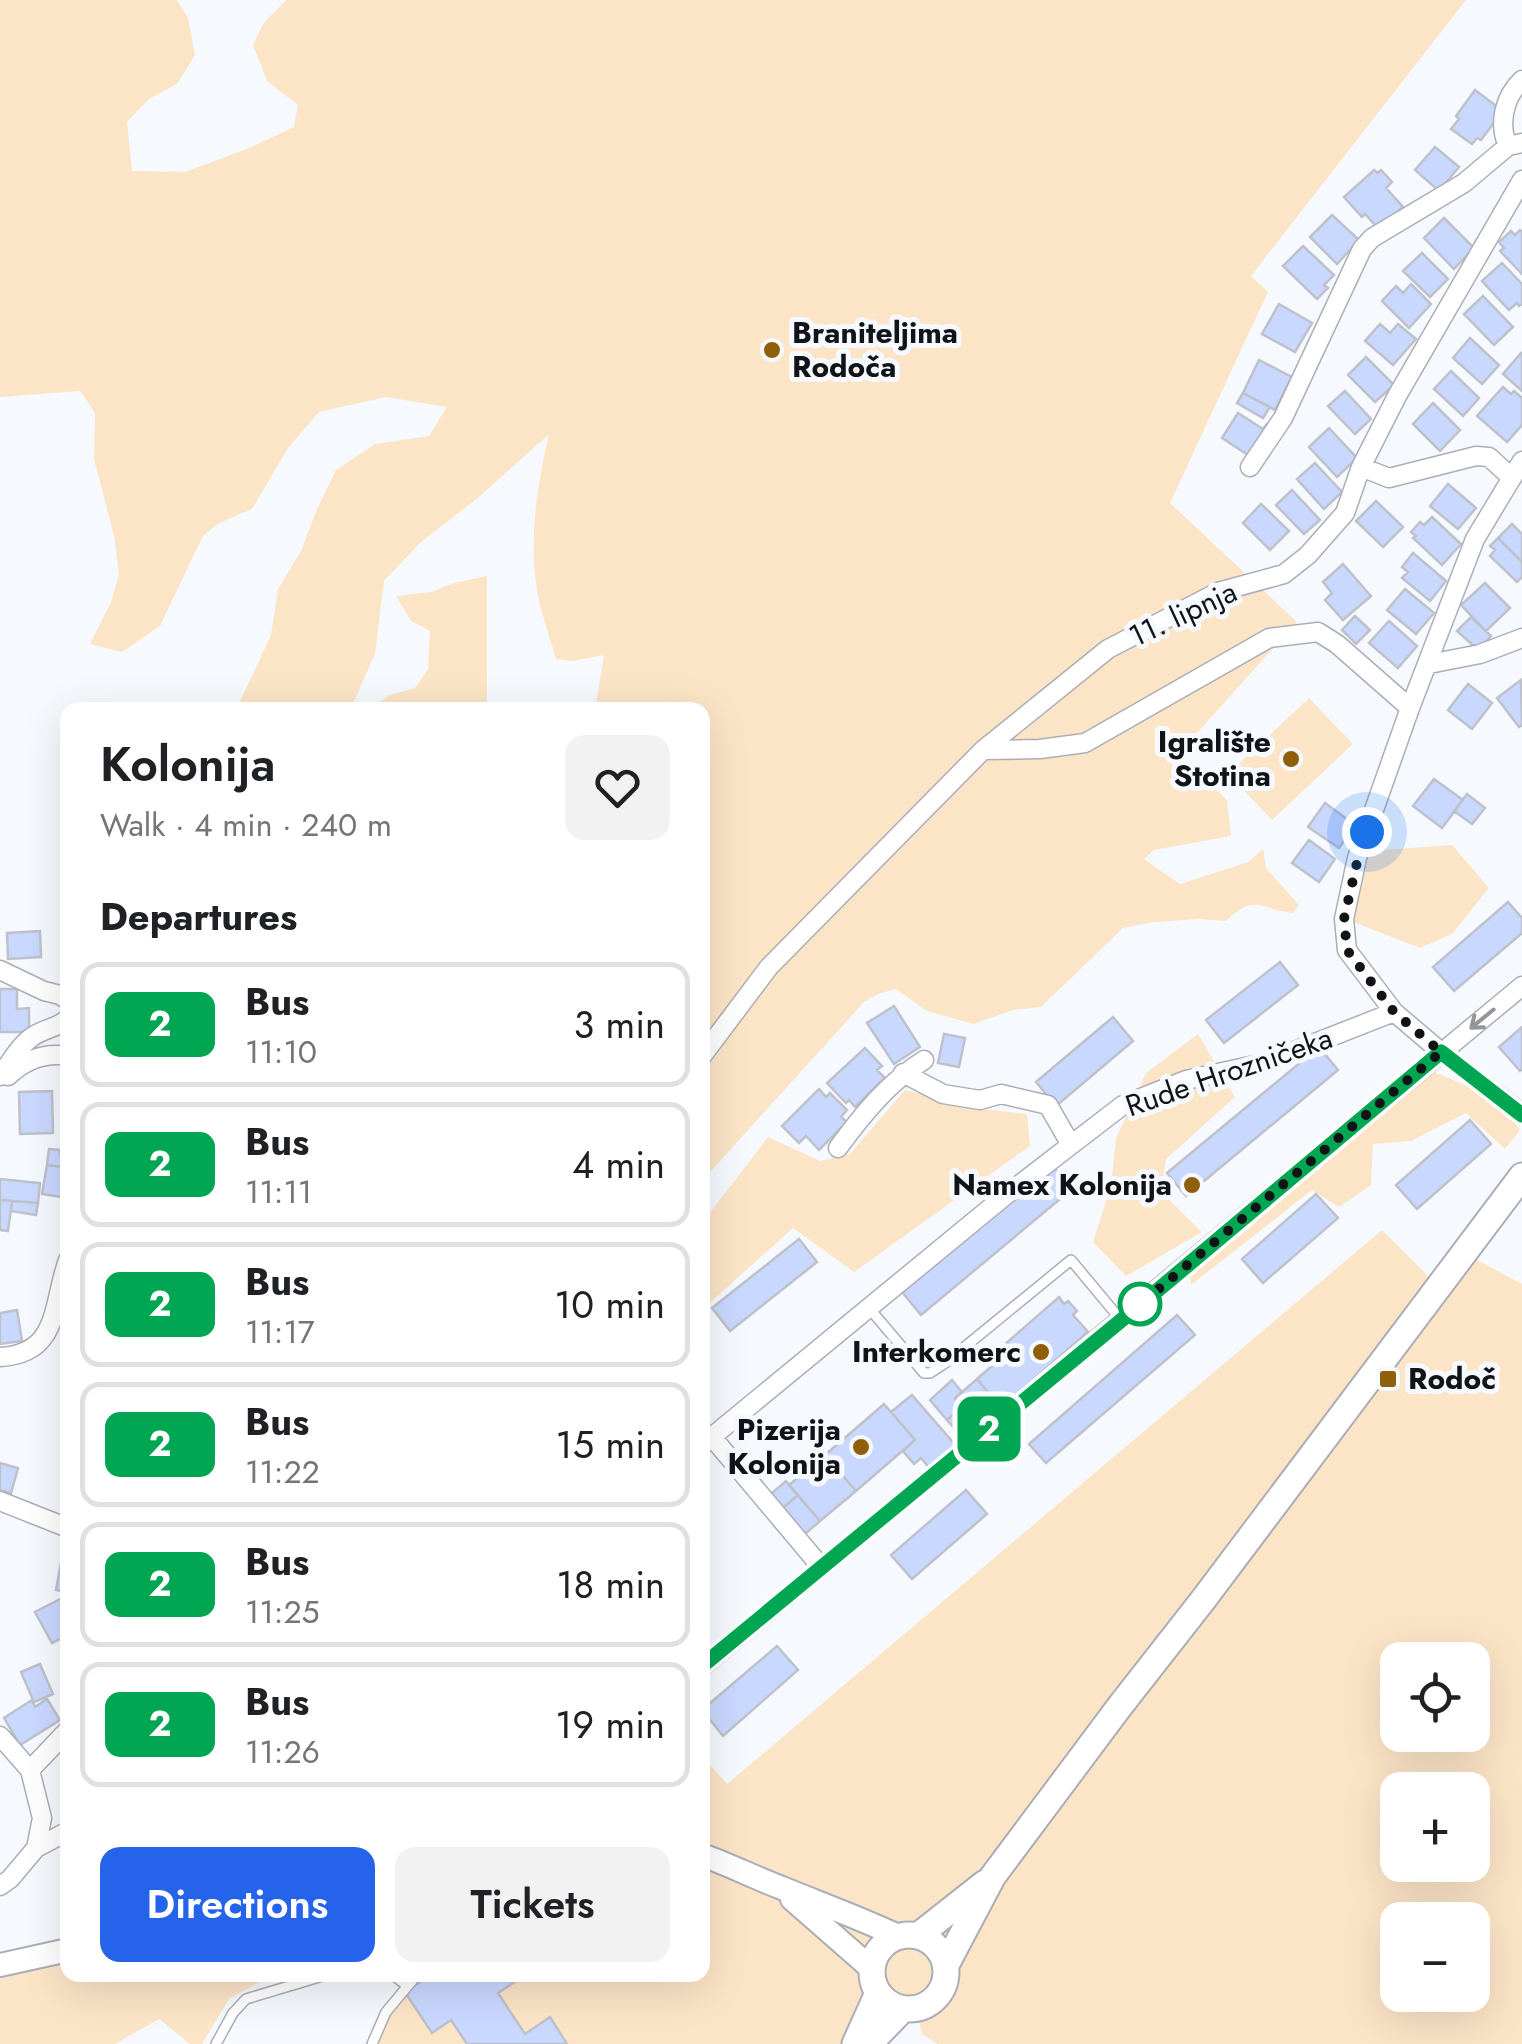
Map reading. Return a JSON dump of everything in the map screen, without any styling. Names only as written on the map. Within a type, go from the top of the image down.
[{"type":"main road","points":[[946,1965],[993,1876],[1522,1176]]},
{"type":"main road","points":[[854,2044],[875,1981],[876,1954],[885,1943],[908,1936],[993,1876]]},
{"type":"main road","points":[[875,1981],[889,2003],[903,2008],[930,2003],[941,1993],[946,1965],[941,1952],[932,1941],[908,1936]]},
{"type":"main road","points":[[869,2044],[903,2008]]},
{"type":"street","points":[[1250,467],[1283,418],[1362,249],[1372,238],[1464,182],[1515,144],[1502,134],[1503,112],[1516,84],[1522,80]]},
{"type":"street","name":"11. lipnja","points":[[710,1045],[769,967],[983,750],[1108,649],[1218,592],[1284,574],[1308,555],[1345,513],[1361,467],[1397,396],[1522,180]]},
{"type":"street","points":[[1361,467],[1388,478],[1476,456],[1489,457],[1512,478]]},
{"type":"street","points":[[1522,460],[1475,540],[1358,858],[1344,919],[1347,950],[1394,1012],[1522,1114]]},
{"type":"street","name":"11. lipnja","points":[[983,750],[1085,744],[1269,638],[1318,632],[1410,708]]},
{"type":"street","points":[[1429,664],[1480,654],[1522,638]]},
{"type":"street","points":[[0,970],[44,991],[60,994]]},
{"type":"street","points":[[710,1659],[1522,986]]},
{"type":"street","name":"Rude Hrozničeka","points":[[710,1439],[1006,1195],[1123,1105],[1186,1080],[1264,1064],[1394,1012]]},
{"type":"street","points":[[0,1079],[27,1040],[60,1024]]},
{"type":"street","points":[[0,1079],[34,1058],[60,1055]]},
{"type":"street","points":[[838,1148],[868,1108],[903,1073],[924,1060]]},
{"type":"street","points":[[903,1073],[943,1094],[980,1100],[1001,1094],[1048,1105],[1072,1144]]},
{"type":"street","points":[[0,1357],[28,1353],[44,1340],[60,1288]]},
{"type":"street","name":"Rude Hrozničeka","points":[[710,1444],[822,1568]]},
{"type":"street","points":[[0,1501],[60,1523]]},
{"type":"street","points":[[0,1736],[30,1770],[42,1818],[36,1848]]},
{"type":"street","points":[[30,1770],[60,1738]]},
{"type":"street","points":[[0,1886],[36,1848],[60,1835]]},
{"type":"street","points":[[710,1858],[908,1936]]},
{"type":"street","points":[[778,1887],[875,1981]]},
{"type":"street","points":[[0,1965],[60,1952]]},
{"type":"lane","points":[[869,1308],[924,1374],[946,1363],[1071,1260],[1121,1320]]},
{"type":"lane","points":[[216,2044],[233,2012],[246,1999],[303,1982]]},
{"type":"lane","points":[[402,1982],[406,1985]]},
{"type":"lane","points":[[372,2044],[386,2012],[409,1982]]},
{"type":"shaded area","points":[[0,0],[177,0],[188,18],[195,55],[177,84],[149,99],[127,122],[132,171],[185,172],[294,127],[298,105],[267,81],[253,45],[263,24],[286,0],[1466,0],[1251,276],[1268,292],[1170,503],[1297,622],[1179,753],[1227,800],[1231,836],[1154,850],[1144,859],[1180,884],[1248,862],[1263,849],[1266,868],[1299,905],[1293,913],[1251,905],[1226,921],[1154,922],[1123,928],[1041,1007],[1013,1010],[973,1024],[927,1011],[896,989],[878,994],[864,1002],[710,1172],[710,702],[596,702],[604,655],[573,661],[556,659],[540,606],[534,563],[537,498],[549,434],[479,497],[421,542],[384,581],[375,654],[354,702],[240,702],[271,635],[278,589],[301,551],[336,470],[375,444],[429,436],[447,407],[386,397],[319,412],[288,448],[252,509],[219,523],[203,536],[160,626],[122,652],[90,644],[111,602],[119,574],[114,536],[94,459],[95,413],[80,391],[0,397]]},
{"type":"shaded area","points":[[487,576],[487,702],[380,702],[415,688],[428,669],[430,631],[411,621],[396,596],[431,592]]},
{"type":"shaded area","name":"Igralište Stotina","points":[[1309,698],[1353,744],[1272,820],[1228,774]]},
{"type":"shaded area","points":[[1452,845],[1489,888],[1452,934],[1420,948],[1353,922],[1370,851]]},
{"type":"shaded area","points":[[1198,1034],[1235,1097],[1166,1159],[1161,1192],[1202,1232],[1126,1276],[1093,1242],[1111,1186],[1116,1138],[1146,1073]]},
{"type":"shaded area","points":[[1430,1070],[1480,1093],[1511,1118],[1520,1130],[1505,1149],[1466,1113],[1411,1141],[1373,1144],[1371,1185],[1339,1207],[1312,1190],[1191,1285],[1190,1273]]},
{"type":"shaded area","points":[[905,1090],[982,1109],[1027,1114],[1030,1146],[854,1272],[793,1228],[710,1303],[710,1213],[768,1137],[820,1161],[850,1154]]},
{"type":"shaded area","points":[[1382,1230],[1438,1286],[1464,1253],[1522,1284],[1522,2044],[938,2044],[922,2034],[916,2008],[903,2009],[869,2044],[567,2044],[550,2017],[525,2034],[498,1993],[514,1982],[710,1982],[710,1765],[727,1784]]},
{"type":"shaded area","points":[[60,1964],[60,1982],[260,1982],[229,1999],[202,2044],[190,2044],[159,2019],[115,2044],[0,2044],[0,1977]]},
{"type":"shaded area","points":[[405,1992],[432,2033],[451,2020],[467,2044],[372,2044],[386,2012]]},
{"type":"building","points":[[1475,90],[1503,111],[1481,140],[1477,138],[1472,144],[1451,129]]},
{"type":"building","points":[[1435,147],[1459,167],[1439,191],[1415,170]]},
{"type":"building","points":[[1374,170],[1381,170],[1392,182],[1386,188],[1403,207],[1379,229],[1344,197]]},
{"type":"building","points":[[1332,215],[1359,240],[1337,264],[1310,237]]},
{"type":"building","points":[[1444,218],[1474,248],[1454,269],[1424,238]]},
{"type":"building","points":[[1520,230],[1522,274],[1500,251],[1504,248],[1499,242],[1511,231],[1515,235]]},
{"type":"building","points":[[1303,246],[1334,275],[1317,299],[1283,266]]},
{"type":"building","points":[[1422,253],[1448,279],[1430,297],[1403,271]]},
{"type":"building","points":[[1502,263],[1522,284],[1522,304],[1517,303],[1509,310],[1482,281]]},
{"type":"building","points":[[1411,284],[1431,304],[1409,328],[1382,301],[1396,286],[1403,293]]},
{"type":"building","points":[[1483,296],[1513,327],[1494,345],[1464,314]]},
{"type":"building","points":[[1279,304],[1312,323],[1295,352],[1262,334]]},
{"type":"building","points":[[1380,324],[1390,333],[1398,324],[1416,339],[1393,365],[1365,341]]},
{"type":"building","points":[[1470,338],[1499,365],[1482,384],[1453,358]]},
{"type":"building","points":[[1522,354],[1522,391],[1503,374]]},
{"type":"building","points":[[1366,357],[1394,385],[1375,402],[1348,375]]},
{"type":"building","points":[[1259,360],[1292,377],[1275,410],[1243,393]]},
{"type":"building","points":[[1451,371],[1479,398],[1463,416],[1434,389]]},
{"type":"building","points":[[1503,387],[1522,398],[1522,425],[1507,442],[1477,416]]},
{"type":"building","points":[[1345,391],[1371,419],[1355,434],[1328,406]]},
{"type":"building","points":[[1243,393],[1270,407],[1263,418],[1237,403]]},
{"type":"building","points":[[1433,403],[1460,430],[1440,451],[1413,424]]},
{"type":"building","points":[[1238,413],[1263,429],[1267,424],[1271,426],[1251,457],[1222,438]]},
{"type":"building","points":[[1329,428],[1357,458],[1337,477],[1309,447]]},
{"type":"building","points":[[1315,463],[1342,492],[1324,509],[1297,479]]},
{"type":"building","points":[[1448,484],[1476,508],[1458,529],[1430,506]]},
{"type":"building","points":[[1292,490],[1320,520],[1304,534],[1276,505]]},
{"type":"building","points":[[1376,501],[1403,527],[1383,547],[1356,521]]},
{"type":"building","points":[[1261,504],[1289,531],[1270,550],[1243,523]]},
{"type":"building","points":[[1432,517],[1461,544],[1442,565],[1411,532]]},
{"type":"building","points":[[1512,524],[1522,534],[1522,562],[1498,538]]},
{"type":"building","points":[[1498,538],[1522,562],[1522,577],[1517,582],[1490,556],[1495,550],[1490,546]]},
{"type":"building","points":[[1413,553],[1446,581],[1430,601],[1402,578],[1408,572],[1402,567]]},
{"type":"building","points":[[1343,564],[1371,596],[1343,620],[1325,600],[1332,593],[1323,582]]},
{"type":"building","points":[[1485,583],[1510,608],[1486,631],[1461,605]]},
{"type":"building","points":[[1405,589],[1434,613],[1416,634],[1387,610]]},
{"type":"building","points":[[1355,616],[1370,630],[1356,644],[1342,630]]},
{"type":"building","points":[[1471,617],[1491,636],[1478,650],[1457,631]]},
{"type":"building","points":[[1389,621],[1417,646],[1398,668],[1369,643]]},
{"type":"building","points":[[1521,680],[1522,725],[1519,727],[1497,698]]},
{"type":"building","points":[[1468,684],[1492,703],[1472,729],[1448,710]]},
{"type":"building","points":[[1434,779],[1463,800],[1442,828],[1413,806]]},
{"type":"building","points":[[1467,794],[1485,808],[1472,824],[1454,811]]},
{"type":"building","points":[[1325,803],[1355,825],[1339,848],[1308,827]]},
{"type":"building","points":[[1309,840],[1335,859],[1319,882],[1292,863]]},
{"type":"building","points":[[1508,902],[1522,918],[1522,933],[1454,991],[1433,967]]},
{"type":"building","points":[[40,931],[41,957],[8,959],[7,933]]},
{"type":"building","points":[[1280,962],[1298,985],[1224,1043],[1206,1020]]},
{"type":"building","points":[[0,989],[17,989],[17,1009],[29,1008],[29,1032],[0,1032]]},
{"type":"building","points":[[894,1006],[920,1047],[894,1064],[867,1023]]},
{"type":"building","points":[[1113,1017],[1133,1041],[1056,1106],[1036,1082]]},
{"type":"building","points":[[1522,1027],[1522,1069],[1520,1071],[1499,1047]]},
{"type":"building","points":[[944,1034],[965,1038],[959,1067],[938,1063]]},
{"type":"building","points":[[1319,1047],[1338,1070],[1186,1196],[1167,1173]]},
{"type":"building","points":[[865,1048],[882,1066],[877,1070],[885,1078],[855,1107],[827,1083]]},
{"type":"building","points":[[819,1089],[826,1097],[830,1093],[847,1110],[841,1117],[847,1122],[819,1150],[806,1136],[799,1143],[782,1126]]},
{"type":"building","points":[[52,1091],[53,1133],[20,1134],[19,1092]]},
{"type":"building","points":[[1470,1120],[1491,1144],[1417,1209],[1396,1185]]},
{"type":"building","points":[[49,1149],[60,1150],[60,1167],[47,1165]]},
{"type":"building","points":[[47,1165],[60,1167],[60,1197],[42,1194]]},
{"type":"building","points":[[1053,1166],[1072,1189],[921,1315],[902,1292]]},
{"type":"building","points":[[0,1179],[40,1183],[38,1203],[0,1200]]},
{"type":"building","points":[[1316,1194],[1338,1218],[1263,1283],[1242,1259]]},
{"type":"building","points":[[0,1200],[12,1201],[8,1231],[0,1230]]},
{"type":"building","points":[[12,1201],[38,1203],[36,1215],[11,1211]]},
{"type":"building","points":[[799,1239],[817,1262],[730,1331],[712,1308]]},
{"type":"building","points":[[1059,1297],[1077,1311],[1073,1315],[1088,1332],[1011,1399],[1006,1393],[996,1402],[977,1379],[1008,1352],[1003,1346]]},
{"type":"building","points":[[17,1310],[22,1341],[0,1344],[0,1313]]},
{"type":"building","points":[[1177,1315],[1195,1335],[1046,1463],[1029,1444]]},
{"type":"building","points":[[977,1379],[991,1396],[969,1414],[955,1398]]},
{"type":"building","points":[[952,1380],[962,1392],[955,1398],[963,1406],[947,1420],[930,1400]]},
{"type":"building","points":[[912,1395],[957,1447],[931,1470],[921,1458],[914,1464],[903,1451],[915,1440],[891,1412]]},
{"type":"building","points":[[884,1404],[915,1440],[856,1491],[825,1455]]},
{"type":"building","points":[[963,1406],[974,1420],[959,1433],[947,1420]]},
{"type":"building","points":[[825,1455],[856,1491],[820,1521],[789,1485]]},
{"type":"building","points":[[0,1463],[18,1468],[11,1493],[0,1490]]},
{"type":"building","points":[[786,1481],[798,1495],[783,1508],[771,1494]]},
{"type":"building","points":[[966,1490],[987,1514],[912,1579],[891,1555]]},
{"type":"building","points":[[798,1495],[820,1521],[805,1534],[783,1508]]},
{"type":"building","points":[[60,1599],[60,1639],[52,1643],[35,1612]]},
{"type":"building","points":[[777,1646],[798,1670],[723,1736],[710,1720],[710,1703]]},
{"type":"building","points":[[40,1664],[53,1694],[34,1702],[21,1672]]},
{"type":"building","points":[[47,1699],[60,1720],[20,1745],[4,1718],[32,1700],[35,1707]]},
{"type":"building","points":[[420,1982],[514,1982],[498,1993],[525,2034],[550,2017],[567,2044],[467,2044],[451,2020],[432,2033],[405,1992]]},
{"type":"bus line","name":"2","points":[[710,1659],[1441,1052],[1522,1115]]},
{"type":"place","name":"Braniteljima Rodoča","points":[[772,350]]},
{"type":"place","name":"Igralište Stotina","points":[[1291,759]]},
{"type":"place","name":"Namex Kolonija","points":[[1192,1185]]},
{"type":"place","name":"Interkomerc","points":[[1041,1352]]},
{"type":"place","name":"Rodoč","points":[[1388,1379]]},
{"type":"place","name":"Pizerija Kolonija","points":[[861,1447]]},
{"type":"route","points":[[1140,1304],[1136,1308],[1441,1052],[1394,1012],[1347,950],[1344,919],[1367,832]]}]
